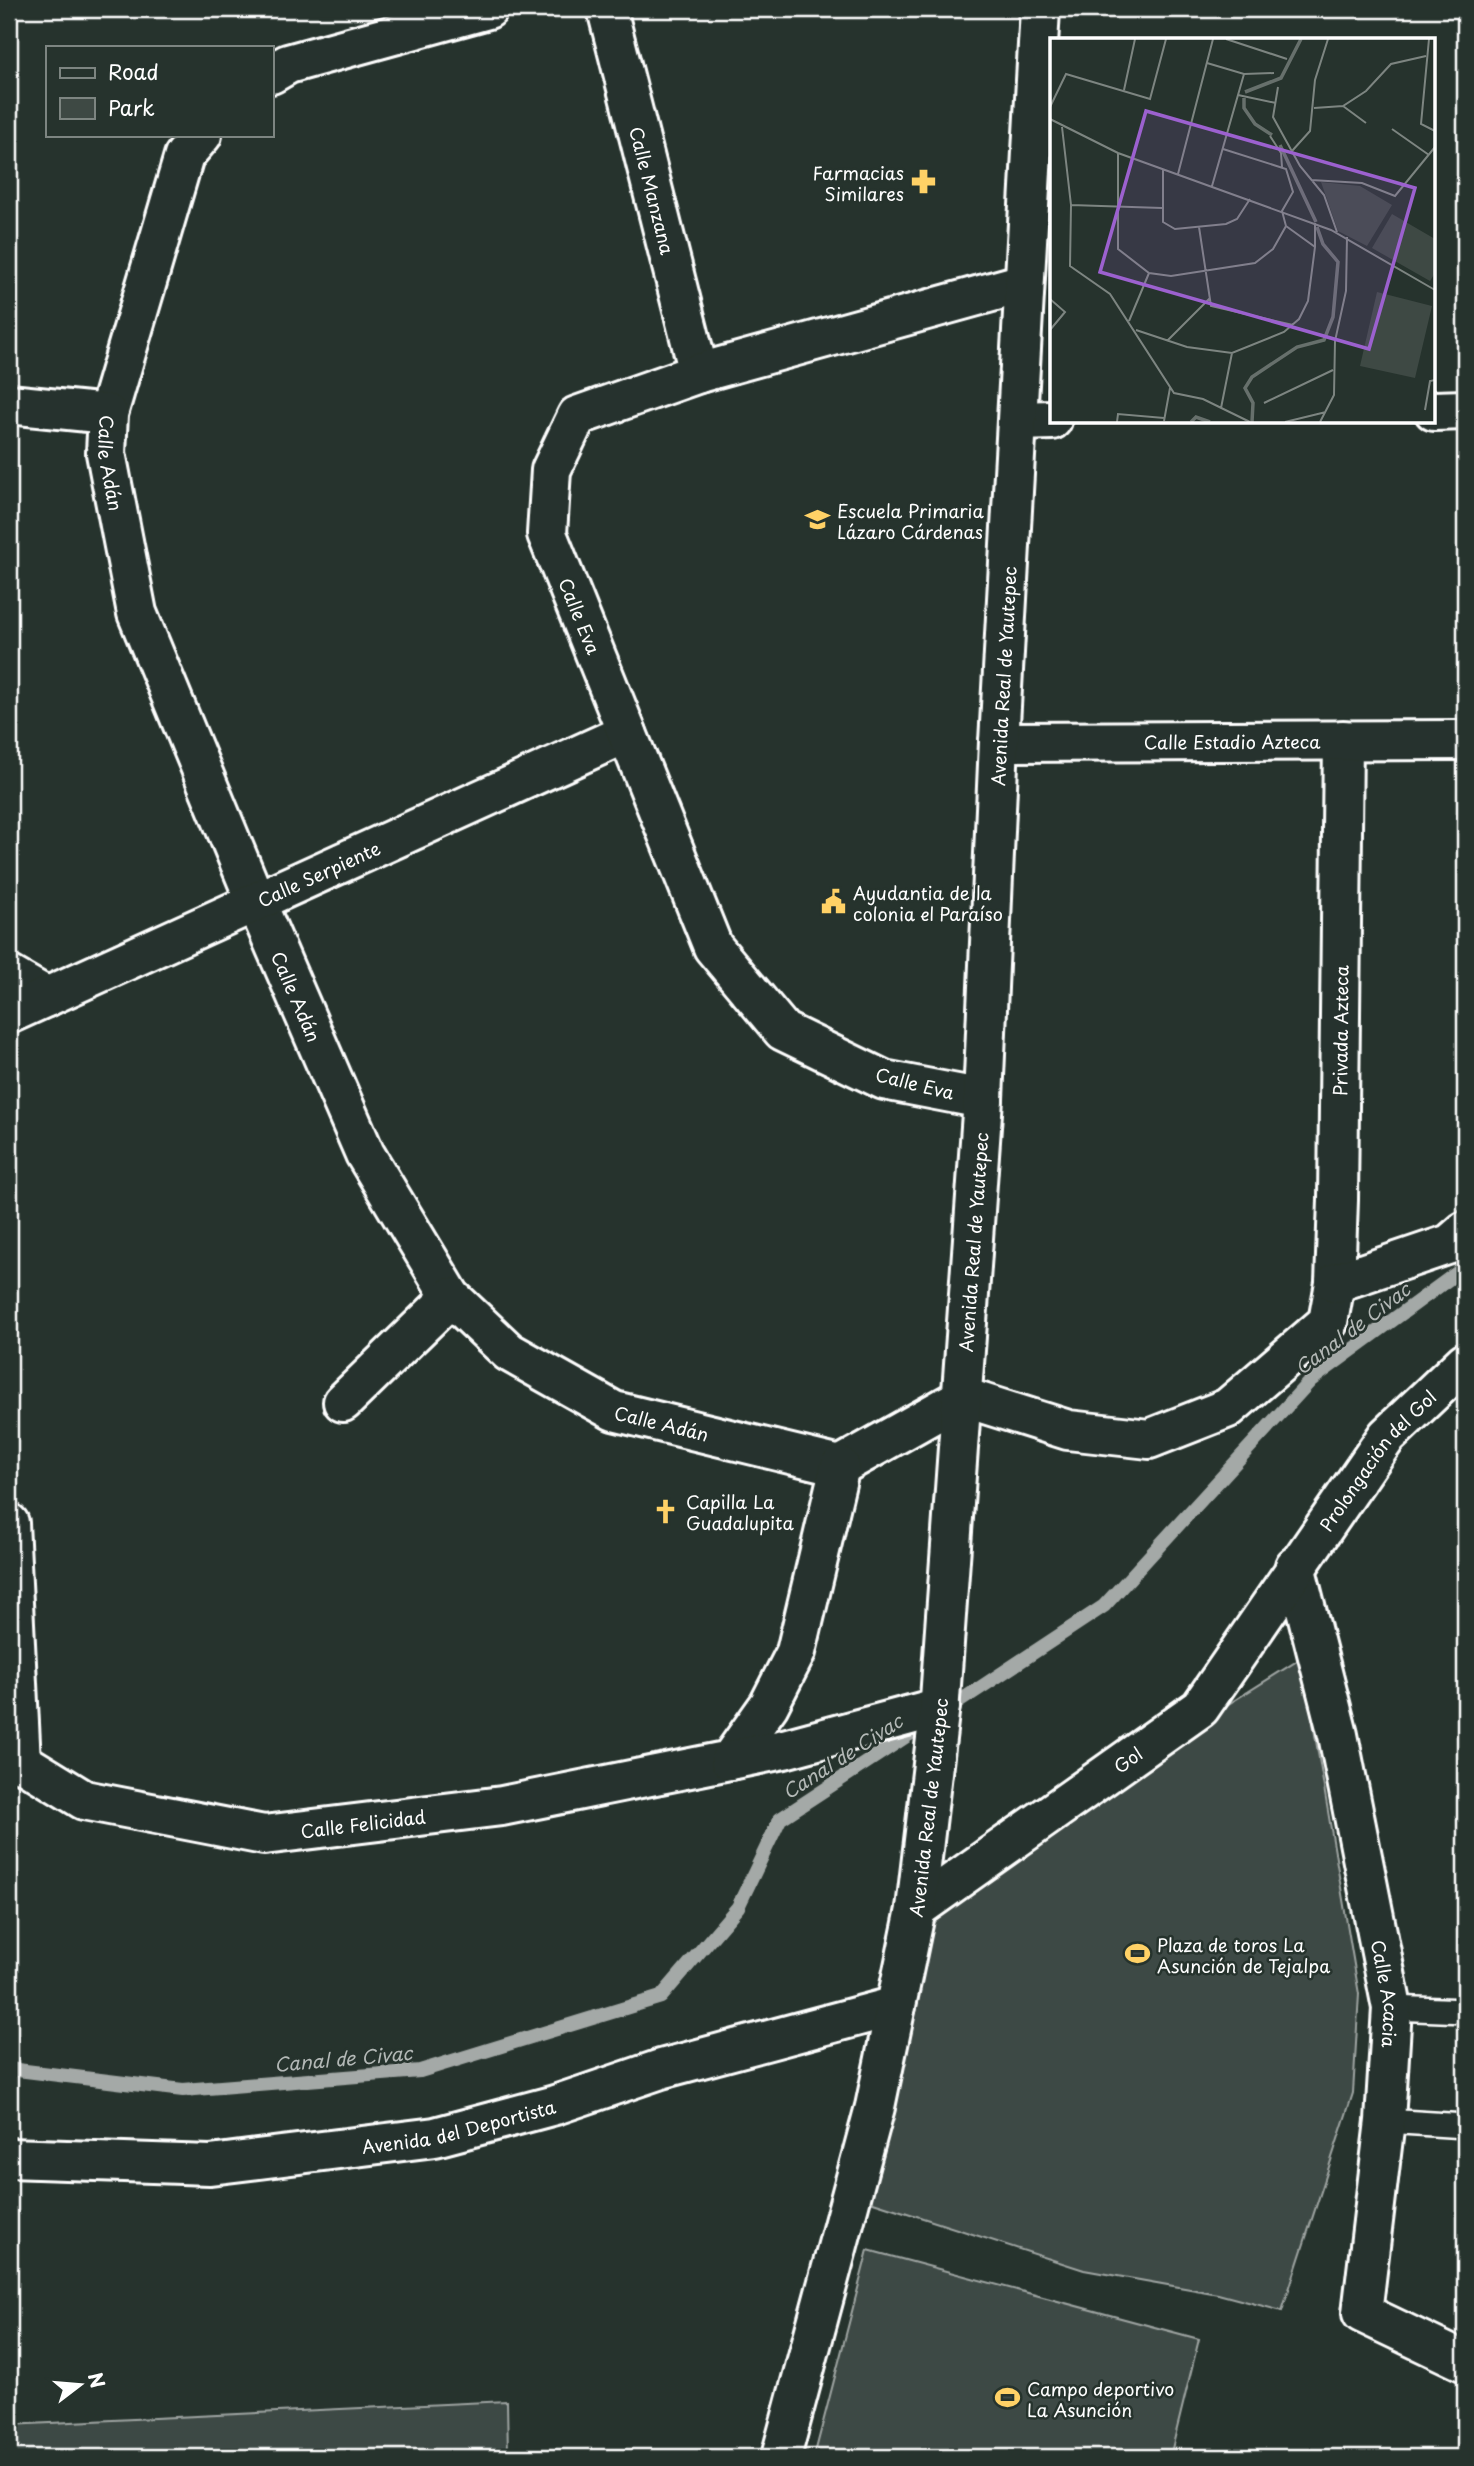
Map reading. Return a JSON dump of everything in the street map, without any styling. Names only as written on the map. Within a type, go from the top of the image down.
[{"type":"street","points":[[273,73],[289,64],[488,9]]},
{"type":"street","name":"Calle Manzana","points":[[607,9],[699,373]]},
{"type":"street","name":"Avenida Real de Yautepec","points":[[781,2457],[875,2107],[897,2006],[916,1909],[939,1710],[983,1099],[999,742],[1036,420],[1024,283],[1040,9]]},
{"type":"street","name":"Calle Adán","points":[[201,136],[184,156],[108,414],[106,453],[137,613],[256,902],[365,1153],[451,1297],[509,1352],[614,1411],[840,1466]]},
{"type":"street","name":"Calle Eva","points":[[983,1099],[884,1080],[783,1031],[713,947],[547,534],[551,470],[578,416],[699,373],[1024,283]]},
{"type":"street","points":[[9,404],[108,414]]},
{"type":"street","points":[[1436,411],[1465,410]]},
{"type":"street","name":"Calle Serpiente","points":[[9,1014],[627,733]]},
{"type":"street","name":"Privada Azteca","points":[[963,1397],[1068,1430],[1149,1439],[1228,1408],[1328,1322],[1335,1283],[1343,740]]},
{"type":"street","name":"Calle Estadio Azteca","points":[[999,742],[1465,740]]},
{"type":"street","points":[[9,975],[47,996]]},
{"type":"street","points":[[1335,1283],[1450,1244],[1465,1231]]},
{"type":"street","points":[[343,1402],[451,1297]]},
{"type":"street","name":"Prolongación del Gol","points":[[1295,1566],[1387,1436],[1465,1362]]},
{"type":"street","points":[[730,1760],[769,1705],[796,1653],[840,1466],[963,1397]]},
{"type":"street","points":[[9,1523],[15,1758]]},
{"type":"street","name":"Gol","points":[[916,1909],[1200,1708],[1295,1566]]},
{"type":"street","name":"Calle Acacia","points":[[1295,1566],[1338,1735],[1392,2008],[1385,2121],[1362,2313],[1465,2362]]},
{"type":"street","name":"Calle Felicidad","points":[[15,1758],[84,1800],[264,1835],[502,1806],[730,1760],[939,1710]]},
{"type":"street","name":"Avenida del Deportista","points":[[9,2158],[210,2165],[435,2137],[555,2105],[661,2069],[897,2006]]},
{"type":"lane","points":[[1392,2008],[1465,2011]]},
{"type":"lane","points":[[1385,2121],[1465,2126]]},
{"type":"green space","name":"Plaza de toros La Asunción de Tejalpa","points":[[1302,1658],[1359,1994],[1353,2093],[1282,2311],[1218,2294],[1084,2270],[867,2200],[929,1914],[1211,1715]]},
{"type":"green space","name":"Campo deportivo La Asunción","points":[[868,2250],[1199,2339],[1170,2457],[814,2457]]},
{"type":"green space","points":[[507,2401],[508,2457],[9,2457],[9,2425]]},
{"type":"waterway","name":"Canal de Civac","points":[[945,1711],[1104,1606],[1311,1380],[1465,1267]]},
{"type":"waterway","name":"Canal de Civac","points":[[9,2069],[183,2090],[420,2071],[661,1997],[738,1907],[780,1819],[922,1726]]},
{"type":"place","name":"Farmacias Similares","points":[[924,182]]},
{"type":"place","name":"Escuela Primaria Lázaro Cárdenas","points":[[817,520]]},
{"type":"place","name":"Ayudantia de la colonia el Paraíso","points":[[833,902]]},
{"type":"place","name":"Capilla La Guadalupita","points":[[666,1511]]},
{"type":"place","name":"Plaza de toros La Asunción de Tejalpa","points":[[1137,1954]]},
{"type":"place","name":"Campo deportivo La Asunción","points":[[1007,2398]]}]
